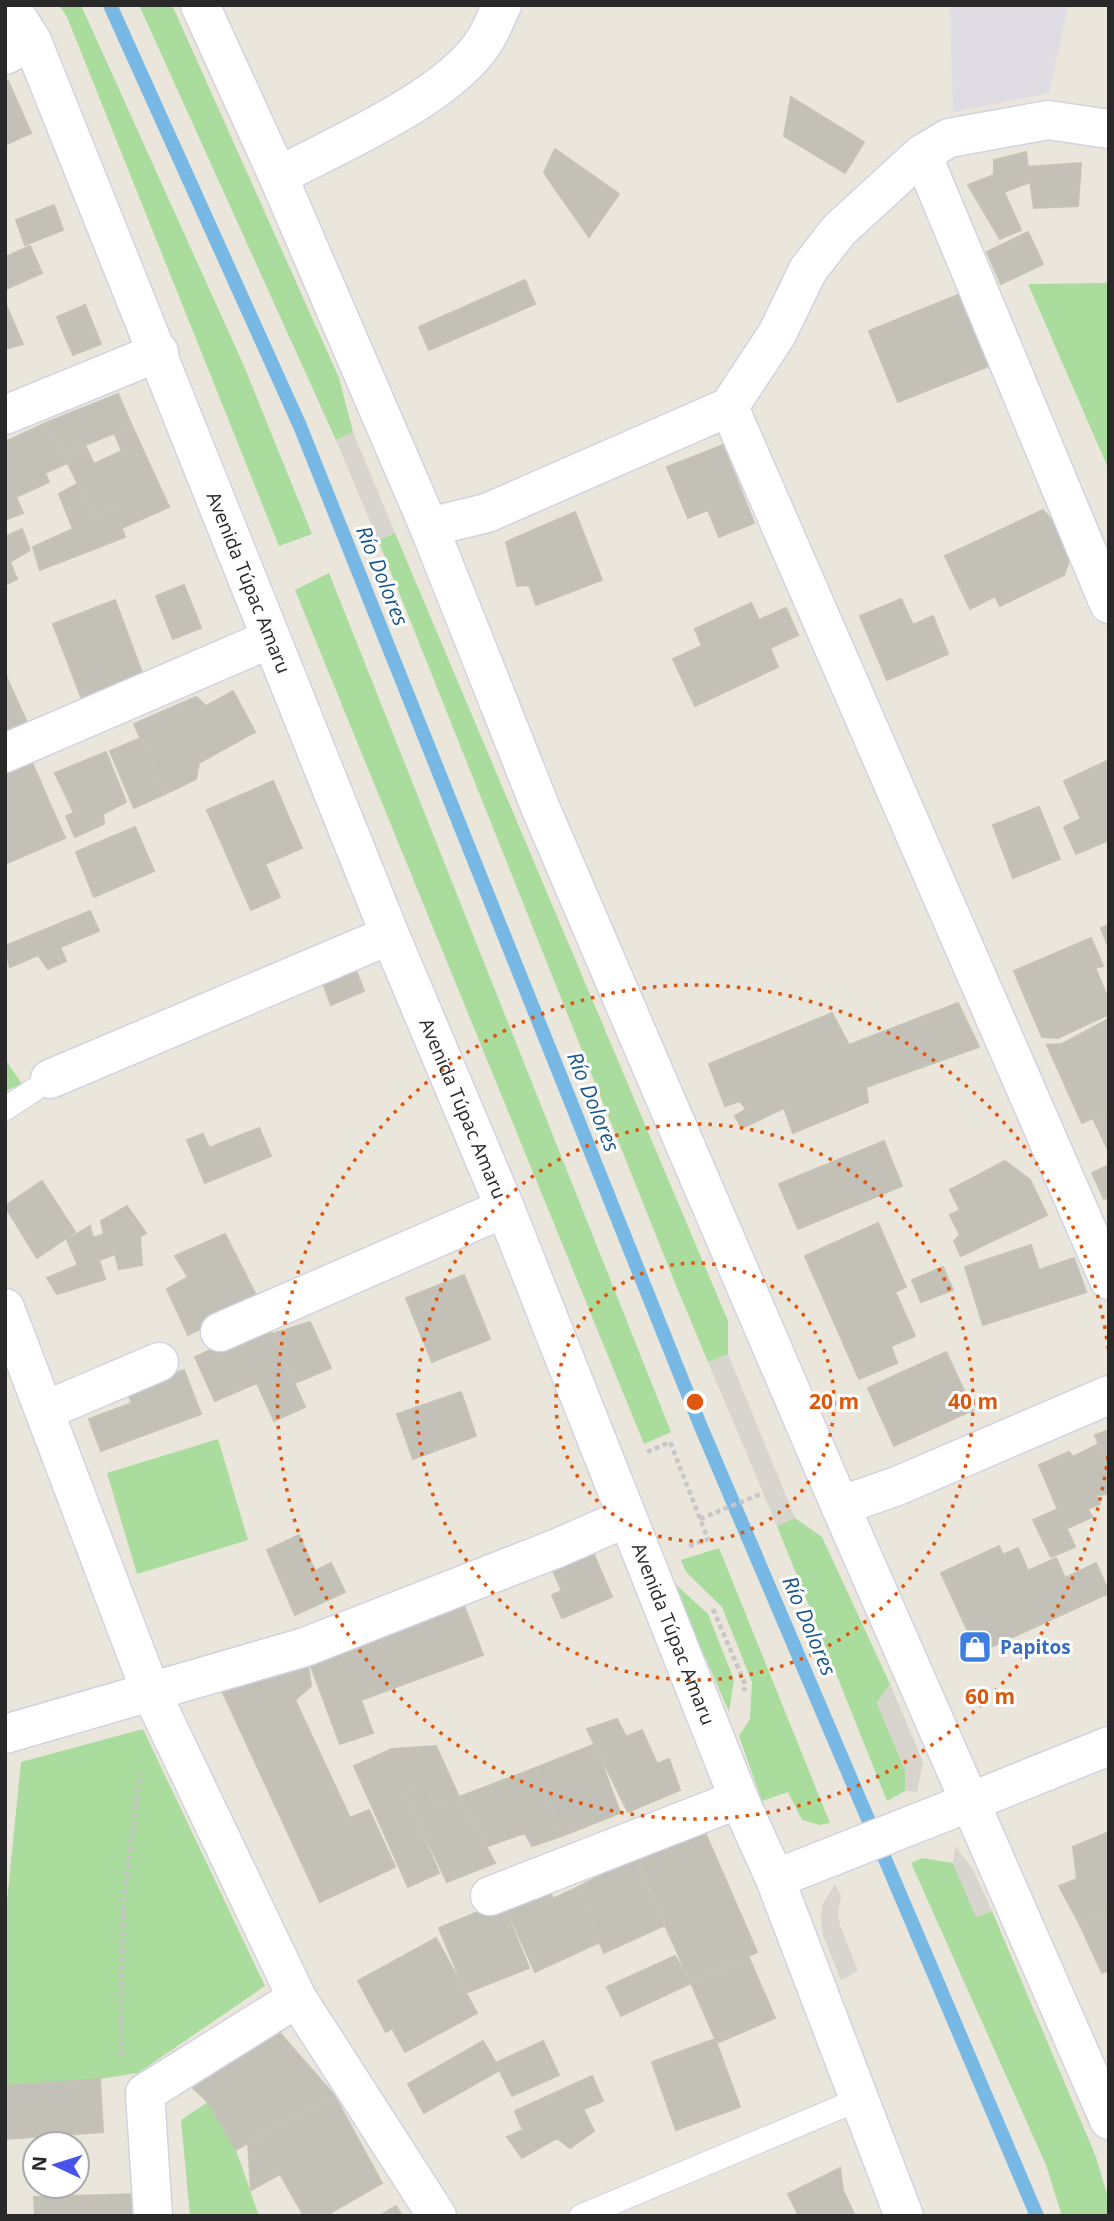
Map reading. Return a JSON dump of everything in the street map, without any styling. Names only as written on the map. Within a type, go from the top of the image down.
[{"type":"street","name":"Avenida Túpac Amaru","points":[[9,5],[19,48],[159,352],[270,639],[505,1209],[739,1799],[791,1872],[860,2099],[904,2216]]},
{"type":"street","points":[[200,5],[278,176],[429,527],[546,822],[840,1506],[955,1808],[1107,2108]]},
{"type":"street","points":[[278,176],[399,112],[454,74],[484,41],[502,5]]},
{"type":"street","points":[[429,527],[487,513],[730,407],[777,334],[808,270],[839,230],[922,154],[949,138],[1048,120],[1109,129]]},
{"type":"street","points":[[922,154],[1109,604]]},
{"type":"street","points":[[5,415],[159,352]]},
{"type":"street","points":[[730,407],[1109,1280]]},
{"type":"street","points":[[5,753],[270,639]]},
{"type":"street","points":[[42,1084],[390,935]]},
{"type":"street","points":[[220,1332],[505,1209]]},
{"type":"street","points":[[5,1308],[150,1690],[297,1998],[437,2216]]},
{"type":"street","points":[[44,1411],[159,1362]]},
{"type":"street","points":[[840,1506],[897,1486],[1109,1395]]},
{"type":"street","points":[[5,1734],[305,1647],[555,1549],[626,1518]]},
{"type":"street","points":[[791,1872],[1023,1783],[1109,1746]]},
{"type":"street","points":[[489,1896],[739,1799]]},
{"type":"street","points":[[153,2216],[145,2093],[297,1998]]},
{"type":"lane","points":[[5,1109],[42,1084]]},
{"type":"lane","points":[[581,2216],[860,2099]]},
{"type":"path","points":[[636,1457],[670,1442],[708,1539],[680,1550]]},
{"type":"path","points":[[700,1519],[763,1493]]},
{"type":"path","points":[[140,1771],[123,1906],[121,2066],[145,2093]]},
{"type":"shaded area","points":[[950,5],[1068,5],[1049,93],[953,112]]},
{"type":"shaded area","points":[[353,432],[395,533],[378,540],[336,440]]},
{"type":"shaded area","points":[[728,1354],[795,1518],[777,1526],[708,1362]]},
{"type":"shaded area","points":[[890,1684],[923,1762],[917,1792],[905,1791],[905,1770],[877,1703]]},
{"type":"shaded area","points":[[955,1846],[972,1868],[992,1911],[976,1917],[953,1863]]},
{"type":"shaded area","points":[[835,1884],[841,1896],[838,1914],[840,1925],[858,1971],[841,1980],[823,1935],[821,1920],[822,1905]]},
{"type":"green space","points":[[59,5],[81,5],[244,366],[312,534],[279,546],[67,17]]},
{"type":"green space","points":[[139,5],[172,5],[339,378],[353,432],[336,440]]},
{"type":"green space","points":[[1109,283],[1109,470],[1028,284]]},
{"type":"green space","points":[[395,533],[728,1321],[728,1354],[708,1362],[378,540]]},
{"type":"green space","points":[[329,573],[671,1432],[644,1444],[295,590]]},
{"type":"green space","points":[[5,1059],[22,1084],[5,1091]]},
{"type":"green space","points":[[218,1439],[248,1540],[137,1574],[107,1473]]},
{"type":"green space","points":[[795,1518],[822,1537],[890,1684],[877,1703],[905,1770],[905,1791],[887,1801],[777,1526]]},
{"type":"green space","points":[[719,1548],[830,1823],[820,1825],[802,1820],[788,1792],[762,1801],[739,1736],[750,1719],[752,1682],[722,1607],[686,1572],[681,1560]]},
{"type":"green space","points":[[672,1581],[708,1614],[734,1680],[729,1712]]},
{"type":"green space","points":[[143,1729],[265,1986],[138,2073],[5,2094],[5,1921],[21,1762]]},
{"type":"green space","points":[[922,1858],[953,1863],[976,1917],[992,1911],[1096,2157],[1109,2201],[1109,2216],[1062,2216],[1046,2165],[911,1863]]},
{"type":"green space","points":[[208,2102],[236,2150],[259,2216],[190,2216],[181,2120]]},
{"type":"building","points":[[8,81],[31,133],[5,145],[5,82]]},
{"type":"building","points":[[791,97],[864,142],[845,173],[784,136]]},
{"type":"building","points":[[555,149],[619,194],[589,237],[544,173]]},
{"type":"building","points":[[1026,152],[1030,182],[1004,192],[1021,230],[1000,239],[968,185],[994,175],[994,160]]},
{"type":"building","points":[[1081,163],[1078,206],[1034,208],[1028,167]]},
{"type":"building","points":[[54,205],[63,230],[25,245],[16,220]]},
{"type":"building","points":[[1028,232],[1043,264],[1001,284],[987,252]]},
{"type":"building","points":[[30,246],[42,273],[6,289],[5,257]]},
{"type":"building","points":[[525,280],[535,304],[429,350],[419,327]]},
{"type":"building","points":[[960,294],[989,366],[898,402],[869,331]]},
{"type":"building","points":[[5,303],[23,344],[5,349]]},
{"type":"building","points":[[85,305],[101,344],[73,355],[57,317]]},
{"type":"building","points":[[118,394],[132,426],[63,454],[48,422]]},
{"type":"building","points":[[48,422],[67,463],[45,473],[49,482],[16,497],[23,513],[5,520],[5,442]]},
{"type":"building","points":[[132,426],[169,507],[122,528],[114,508],[94,516],[63,454],[84,443],[94,464],[122,451],[115,434]]},
{"type":"building","points":[[723,445],[754,523],[719,537],[708,510],[688,518],[667,467]]},
{"type":"building","points":[[77,484],[94,516],[114,508],[125,537],[40,570],[33,547],[73,529],[59,494]]},
{"type":"building","points":[[1043,510],[1074,547],[1064,575],[1000,606],[995,596],[970,609],[945,556]]},
{"type":"building","points":[[575,512],[602,580],[536,605],[529,585],[517,586],[506,542]]},
{"type":"building","points":[[22,529],[30,550],[10,562],[17,579],[5,585],[5,537]]},
{"type":"building","points":[[184,585],[201,628],[173,639],[156,596]]},
{"type":"building","points":[[901,599],[913,625],[933,616],[948,654],[887,680],[860,616]]},
{"type":"building","points":[[115,600],[144,678],[83,702],[53,624]]},
{"type":"building","points":[[751,603],[759,620],[786,608],[798,635],[770,648],[778,667],[695,706],[673,659],[702,646],[695,629]]},
{"type":"building","points":[[5,674],[29,727],[5,736]]},
{"type":"building","points":[[233,691],[255,732],[199,763],[196,779],[165,794],[134,724],[196,697],[206,706]]},
{"type":"building","points":[[141,738],[165,794],[134,808],[110,751]]},
{"type":"building","points":[[106,752],[126,802],[103,814],[104,824],[75,837],[66,816],[74,813],[55,773]]},
{"type":"building","points":[[1109,760],[1109,840],[1076,854],[1064,827],[1081,819],[1064,781]]},
{"type":"building","points":[[32,763],[65,838],[5,864],[5,774]]},
{"type":"building","points":[[273,781],[302,848],[265,864],[280,897],[251,910],[207,810]]},
{"type":"building","points":[[1039,807],[1060,859],[1013,878],[993,825]]},
{"type":"building","points":[[135,827],[154,871],[94,897],[76,852]]},
{"type":"building","points":[[90,911],[99,931],[60,947],[66,961],[48,969],[38,955],[10,967],[5,946]]},
{"type":"building","points":[[1109,925],[1109,949],[1101,928]]},
{"type":"building","points":[[1091,938],[1103,966],[1095,968],[1109,1001],[1109,1014],[1058,1038],[1042,1037],[1014,971]]},
{"type":"building","points":[[355,968],[364,991],[331,1005],[322,981]]},
{"type":"building","points":[[958,1003],[979,1047],[866,1087],[868,1102],[793,1133],[784,1108],[742,1128],[735,1116],[746,1109],[740,1101],[725,1106],[709,1064],[832,1013],[849,1045]]},
{"type":"building","points":[[1109,1019],[1109,1111],[1082,1123],[1047,1045],[1062,1044]]},
{"type":"building","points":[[1109,1111],[1109,1152],[1093,1118]]},
{"type":"building","points":[[259,1128],[271,1156],[205,1183],[187,1140],[203,1134],[209,1148]]},
{"type":"building","points":[[884,1141],[902,1186],[798,1229],[779,1184]]},
{"type":"building","points":[[1005,1161],[1030,1180],[1047,1215],[961,1256],[954,1241],[960,1235],[950,1215],[960,1210],[950,1190]]},
{"type":"building","points":[[1109,1165],[1109,1197],[1104,1199],[1092,1173]]},
{"type":"building","points":[[42,1181],[75,1232],[37,1258],[5,1206]]},
{"type":"building","points":[[127,1206],[146,1233],[140,1237],[142,1265],[119,1269],[115,1254],[99,1260],[105,1279],[57,1294],[47,1278],[78,1265],[67,1240],[90,1226],[93,1238],[104,1234],[101,1221]]},
{"type":"building","points":[[878,1223],[906,1287],[895,1292],[915,1336],[891,1346],[897,1363],[859,1379],[805,1256]]},
{"type":"building","points":[[225,1234],[259,1301],[188,1335],[167,1289],[188,1277],[175,1256]]},
{"type":"building","points":[[1031,1245],[1039,1270],[1074,1258],[1086,1292],[983,1325],[965,1267]]},
{"type":"building","points":[[943,1267],[953,1290],[921,1302],[912,1280]]},
{"type":"building","points":[[464,1275],[490,1339],[432,1362],[406,1298]]},
{"type":"building","points":[[310,1322],[331,1368],[295,1383],[272,1334]]},
{"type":"building","points":[[268,1324],[305,1407],[274,1421],[257,1383],[215,1401],[195,1357]]},
{"type":"building","points":[[946,1352],[973,1410],[894,1446],[868,1388]]},
{"type":"building","points":[[184,1370],[201,1414],[101,1451],[89,1419],[132,1403],[127,1391]]},
{"type":"building","points":[[461,1392],[476,1436],[413,1459],[397,1414]]},
{"type":"building","points":[[1109,1430],[1109,1471],[1095,1435]]},
{"type":"building","points":[[1099,1444],[1109,1471],[1109,1494],[1096,1495],[1100,1504],[1088,1509],[1092,1517],[1066,1529],[1039,1465],[1069,1452],[1073,1457]]},
{"type":"building","points":[[1058,1509],[1075,1547],[1051,1557],[1033,1520]]},
{"type":"building","points":[[299,1535],[315,1571],[331,1563],[345,1592],[295,1615],[267,1550]]},
{"type":"building","points":[[999,1546],[1003,1555],[1018,1548],[1028,1571],[1056,1558],[1065,1578],[1096,1563],[1109,1593],[978,1653],[941,1573]]},
{"type":"building","points":[[591,1548],[612,1597],[562,1618],[552,1595],[562,1591],[551,1566]]},
{"type":"building","points":[[460,1595],[483,1655],[361,1700],[373,1733],[340,1744],[306,1653]]},
{"type":"building","points":[[306,1653],[311,1686],[295,1700],[350,1818],[369,1810],[395,1867],[320,1902],[218,1682]]},
{"type":"building","points":[[617,1719],[626,1737],[642,1730],[657,1764],[669,1759],[680,1790],[628,1812],[587,1729]]},
{"type":"building","points":[[595,1744],[620,1813],[562,1836],[535,1768]]},
{"type":"building","points":[[436,1746],[459,1797],[436,1806],[425,1781],[404,1791],[439,1873],[408,1887],[354,1766],[392,1749]]},
{"type":"building","points":[[535,1768],[562,1836],[532,1846],[525,1833],[488,1846],[459,1797]]},
{"type":"building","points":[[425,1781],[436,1806],[459,1797],[495,1863],[447,1882],[404,1791]]},
{"type":"building","points":[[703,1828],[757,1952],[691,1983],[635,1858]]},
{"type":"building","points":[[1109,1832],[1109,1909],[1079,1923],[1059,1886],[1077,1879],[1073,1847]]},
{"type":"building","points":[[635,1858],[667,1924],[604,1953],[576,1888]]},
{"type":"building","points":[[546,1884],[553,1899],[576,1888],[600,1942],[535,1972],[504,1903]]},
{"type":"building","points":[[502,1902],[529,1968],[466,1993],[439,1928]]},
{"type":"building","points":[[1109,1909],[1109,1970],[1102,1973],[1079,1923]]},
{"type":"building","points":[[436,1938],[477,2013],[405,2052],[392,2028],[386,2032],[358,1981]]},
{"type":"building","points":[[675,1956],[691,1983],[621,2016],[607,1987]]},
{"type":"building","points":[[749,1958],[775,2018],[717,2043],[691,1983]]},
{"type":"building","points":[[279,2032],[334,2095],[236,2150],[208,2102],[190,2085]]},
{"type":"building","points":[[715,2039],[740,2107],[676,2130],[652,2062]]},
{"type":"building","points":[[483,2041],[500,2070],[424,2113],[408,2084]]},
{"type":"building","points":[[543,2041],[559,2075],[512,2096],[496,2063]]},
{"type":"building","points":[[592,2076],[603,2101],[583,2109],[594,2131],[570,2148],[557,2138],[522,2158],[507,2137],[523,2130],[515,2111]]},
{"type":"building","points":[[100,2079],[103,2132],[21,2130],[21,2138],[5,2139],[5,2086]]},
{"type":"building","points":[[334,2095],[382,2183],[325,2216],[304,2216],[280,2174],[251,2190],[248,2142]]},
{"type":"building","points":[[840,2168],[843,2191],[855,2216],[799,2216],[788,2194]]},
{"type":"building","points":[[141,2194],[141,2216],[35,2216],[34,2200],[91,2200],[91,2195]]},
{"type":"building","points":[[396,2206],[402,2216],[379,2216]]},
{"type":"waterway","name":"Río Dolores","points":[[110,5],[300,426],[701,1427],[1037,2216]]},
{"type":"place","name":"Papitos","points":[[975,1647]]}]
